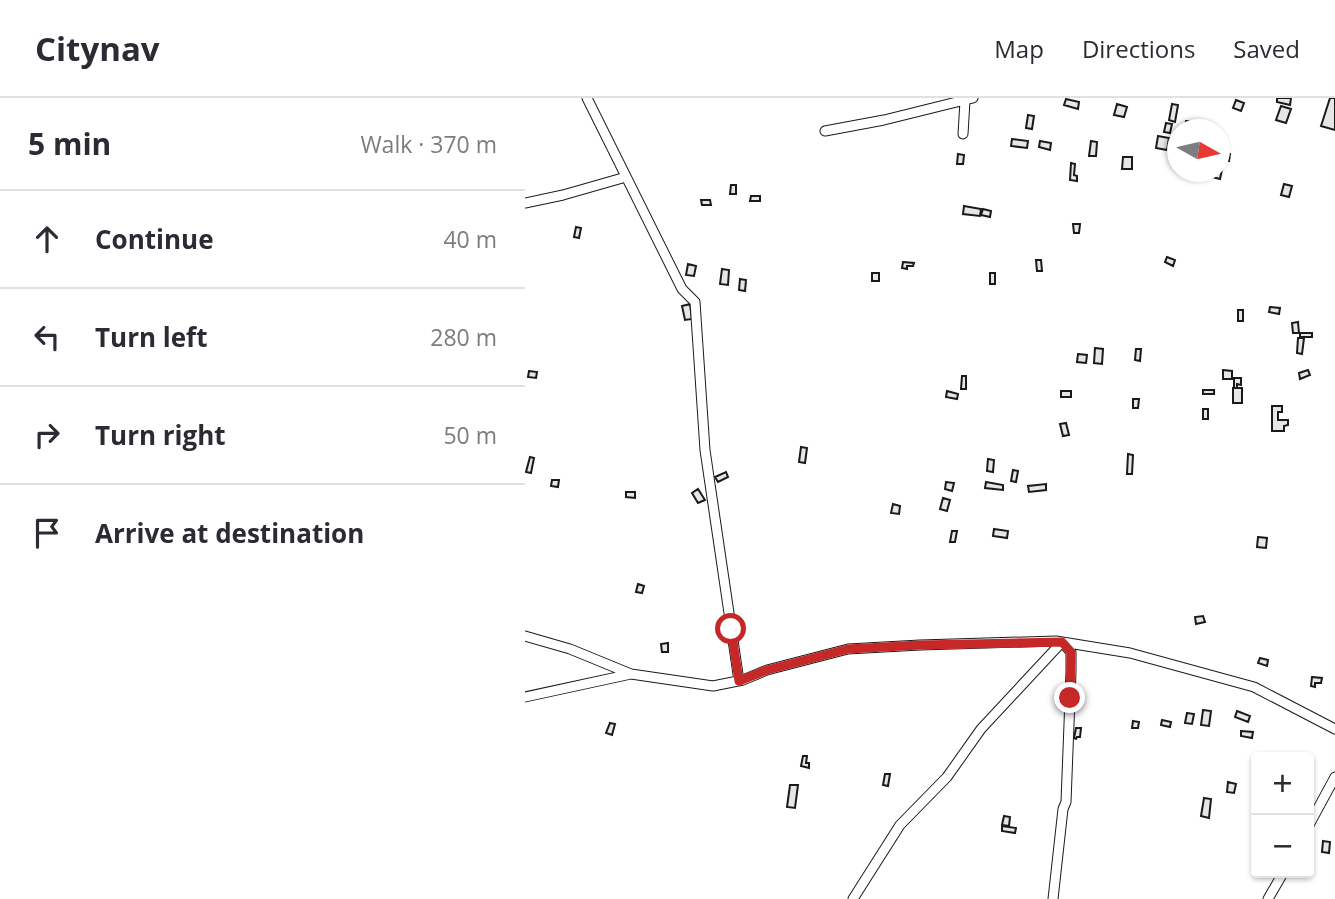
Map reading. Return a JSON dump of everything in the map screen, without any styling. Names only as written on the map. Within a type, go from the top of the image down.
[{"type":"street","points":[[587,98],[682,289],[695,302],[705,450],[739,681]]},
{"type":"street","points":[[825,131],[969,100],[964,134]]},
{"type":"street","points":[[525,203],[625,177]]},
{"type":"street","points":[[525,636],[570,649],[631,674],[713,686],[848,649],[1062,642],[1130,653],[1254,687],[1335,729]]},
{"type":"street","points":[[853,899],[900,825],[947,778],[981,729],[1062,642]]},
{"type":"street","points":[[1053,899],[1066,802],[1071,672],[1071,652],[1062,642]]},
{"type":"street","points":[[525,697],[631,674]]},
{"type":"street","points":[[1314,816],[1335,777]]},
{"type":"street","points":[[1268,899],[1280,878]]},
{"type":"building","points":[[1277,98],[1291,98],[1290,105],[1277,102]]},
{"type":"building","points":[[1330,98],[1335,98],[1335,130],[1321,126]]},
{"type":"building","points":[[1066,99],[1079,102],[1078,109],[1064,105]]},
{"type":"building","points":[[1236,100],[1244,103],[1241,111],[1233,108]]},
{"type":"building","points":[[1117,104],[1127,107],[1124,117],[1114,115]]},
{"type":"building","points":[[1172,104],[1178,105],[1176,119],[1169,119]]},
{"type":"building","points":[[1281,106],[1291,109],[1286,123],[1276,120]]},
{"type":"building","points":[[1028,115],[1034,116],[1032,129],[1026,128]]},
{"type":"building","points":[[1158,136],[1167,138],[1167,150],[1156,148]]},
{"type":"building","points":[[1012,139],[1028,141],[1027,148],[1011,146]]},
{"type":"building","points":[[1040,141],[1051,143],[1050,150],[1039,147]]},
{"type":"building","points":[[1091,141],[1097,142],[1096,156],[1089,156]]},
{"type":"building","points":[[958,154],[964,155],[963,164],[957,164]]},
{"type":"building","points":[[1123,157],[1132,157],[1132,169],[1122,169]]},
{"type":"building","points":[[1071,163],[1075,164],[1074,175],[1077,176],[1077,181],[1070,180]]},
{"type":"building","points":[[1284,184],[1292,186],[1289,197],[1281,195]]},
{"type":"building","points":[[731,185],[736,185],[736,194],[730,194]]},
{"type":"building","points":[[751,196],[760,196],[760,201],[750,201]]},
{"type":"building","points":[[701,200],[710,200],[711,205],[702,205]]},
{"type":"building","points":[[964,206],[981,209],[980,216],[963,214]]},
{"type":"building","points":[[983,209],[991,211],[990,217],[981,215]]},
{"type":"building","points":[[1073,224],[1080,224],[1079,233],[1074,233]]},
{"type":"building","points":[[576,227],[581,228],[579,238],[574,237]]},
{"type":"building","points":[[1167,257],[1175,260],[1173,266],[1165,262]]},
{"type":"building","points":[[1036,260],[1041,260],[1042,271],[1037,271]]},
{"type":"building","points":[[903,262],[914,263],[913,266],[907,266],[907,269],[902,268]]},
{"type":"building","points":[[688,264],[696,266],[694,276],[686,275]]},
{"type":"building","points":[[722,269],[729,270],[728,285],[720,284]]},
{"type":"building","points":[[872,273],[879,273],[879,281],[872,281]]},
{"type":"building","points":[[990,273],[995,273],[995,284],[990,284]]},
{"type":"building","points":[[740,279],[746,280],[745,291],[739,290]]},
{"type":"building","points":[[690,304],[692,319],[685,320],[682,306]]},
{"type":"building","points":[[1270,307],[1280,308],[1279,314],[1269,312]]},
{"type":"building","points":[[1238,310],[1243,310],[1243,321],[1238,321]]},
{"type":"building","points":[[1298,322],[1299,333],[1293,333],[1292,323]]},
{"type":"building","points":[[1300,333],[1312,333],[1312,337],[1300,337]]},
{"type":"building","points":[[1298,338],[1304,338],[1302,354],[1297,353]]},
{"type":"building","points":[[1095,348],[1103,349],[1102,364],[1094,363]]},
{"type":"building","points":[[1136,349],[1141,349],[1140,361],[1135,360]]},
{"type":"building","points":[[1078,354],[1087,355],[1086,363],[1077,362]]},
{"type":"building","points":[[1223,370],[1232,371],[1232,379],[1223,379]]},
{"type":"building","points":[[1308,370],[1310,375],[1300,379],[1299,373]]},
{"type":"building","points":[[529,371],[537,372],[536,378],[528,377]]},
{"type":"building","points":[[962,376],[966,376],[966,389],[961,389]]},
{"type":"building","points":[[1234,378],[1241,378],[1241,385],[1237,384],[1237,388],[1234,388]]},
{"type":"building","points":[[1233,388],[1242,388],[1242,403],[1233,403]]},
{"type":"building","points":[[1203,390],[1214,390],[1214,394],[1203,394]]},
{"type":"building","points":[[947,391],[958,394],[957,399],[946,397]]},
{"type":"building","points":[[1061,391],[1071,391],[1071,397],[1061,397]]},
{"type":"building","points":[[1133,399],[1139,399],[1138,408],[1133,408]]},
{"type":"building","points":[[1272,406],[1282,406],[1282,412],[1278,412],[1278,420],[1288,420],[1284,431],[1272,431]]},
{"type":"building","points":[[1203,409],[1208,409],[1208,419],[1203,419]]},
{"type":"building","points":[[1066,423],[1069,435],[1063,436],[1060,424]]},
{"type":"building","points":[[801,447],[807,448],[805,463],[799,462]]},
{"type":"building","points":[[1128,454],[1133,455],[1132,474],[1127,474]]},
{"type":"building","points":[[530,457],[534,458],[531,473],[526,472]]},
{"type":"building","points":[[988,459],[994,460],[993,472],[987,471]]},
{"type":"building","points":[[1013,470],[1018,471],[1016,482],[1011,481]]},
{"type":"building","points":[[726,472],[728,477],[718,482],[715,477]]},
{"type":"building","points":[[552,480],[559,480],[558,487],[551,486]]},
{"type":"building","points":[[946,482],[954,483],[952,491],[945,489]]},
{"type":"building","points":[[986,482],[1003,485],[1003,490],[985,488]]},
{"type":"building","points":[[1046,484],[1046,490],[1029,492],[1028,486]]},
{"type":"building","points":[[698,489],[705,500],[698,503],[692,493]]},
{"type":"building","points":[[626,492],[635,492],[635,498],[626,497]]},
{"type":"building","points":[[943,498],[950,500],[947,511],[940,509]]},
{"type":"building","points":[[893,504],[900,506],[899,514],[891,513]]},
{"type":"building","points":[[994,529],[1008,531],[1007,538],[993,536]]},
{"type":"building","points":[[952,531],[957,531],[955,542],[950,542]]},
{"type":"building","points":[[1258,537],[1267,538],[1266,548],[1257,547]]},
{"type":"building","points":[[638,584],[644,586],[642,593],[636,592]]},
{"type":"building","points":[[1203,616],[1205,622],[1196,624],[1195,617]]},
{"type":"building","points":[[668,643],[668,652],[662,652],[661,644]]},
{"type":"building","points":[[1260,658],[1268,660],[1267,666],[1258,663]]},
{"type":"building","points":[[1312,677],[1322,678],[1321,683],[1315,683],[1315,687],[1311,686]]},
{"type":"building","points":[[1203,710],[1211,711],[1209,726],[1201,725]]},
{"type":"building","points":[[1237,711],[1250,716],[1248,722],[1235,717]]},
{"type":"building","points":[[1187,713],[1194,714],[1192,724],[1185,723]]},
{"type":"building","points":[[1162,720],[1171,722],[1170,727],[1161,725]]},
{"type":"building","points":[[1133,721],[1139,722],[1138,728],[1132,728]]},
{"type":"building","points":[[610,723],[615,724],[612,735],[606,733]]},
{"type":"building","points":[[1076,728],[1081,728],[1080,737],[1076,739],[1074,738]]},
{"type":"building","points":[[1241,731],[1253,732],[1252,738],[1241,736]]},
{"type":"building","points":[[803,756],[807,756],[806,763],[809,763],[809,768],[801,766]]},
{"type":"building","points":[[885,774],[890,774],[888,786],[883,785]]},
{"type":"building","points":[[1228,782],[1236,784],[1234,793],[1227,792]]},
{"type":"building","points":[[790,785],[798,785],[795,808],[787,807]]},
{"type":"building","points":[[1204,798],[1211,799],[1209,818],[1201,816]]},
{"type":"building","points":[[1004,816],[1010,817],[1009,826],[1002,825]]},
{"type":"building","points":[[1002,826],[1016,828],[1015,833],[1002,831]]},
{"type":"building","points":[[1323,841],[1330,842],[1329,853],[1322,852]]},
{"type":"route","points":[[731,629],[739,681],[767,670],[848,649],[1056,640],[1062,642],[1071,652],[1070,698]]}]
